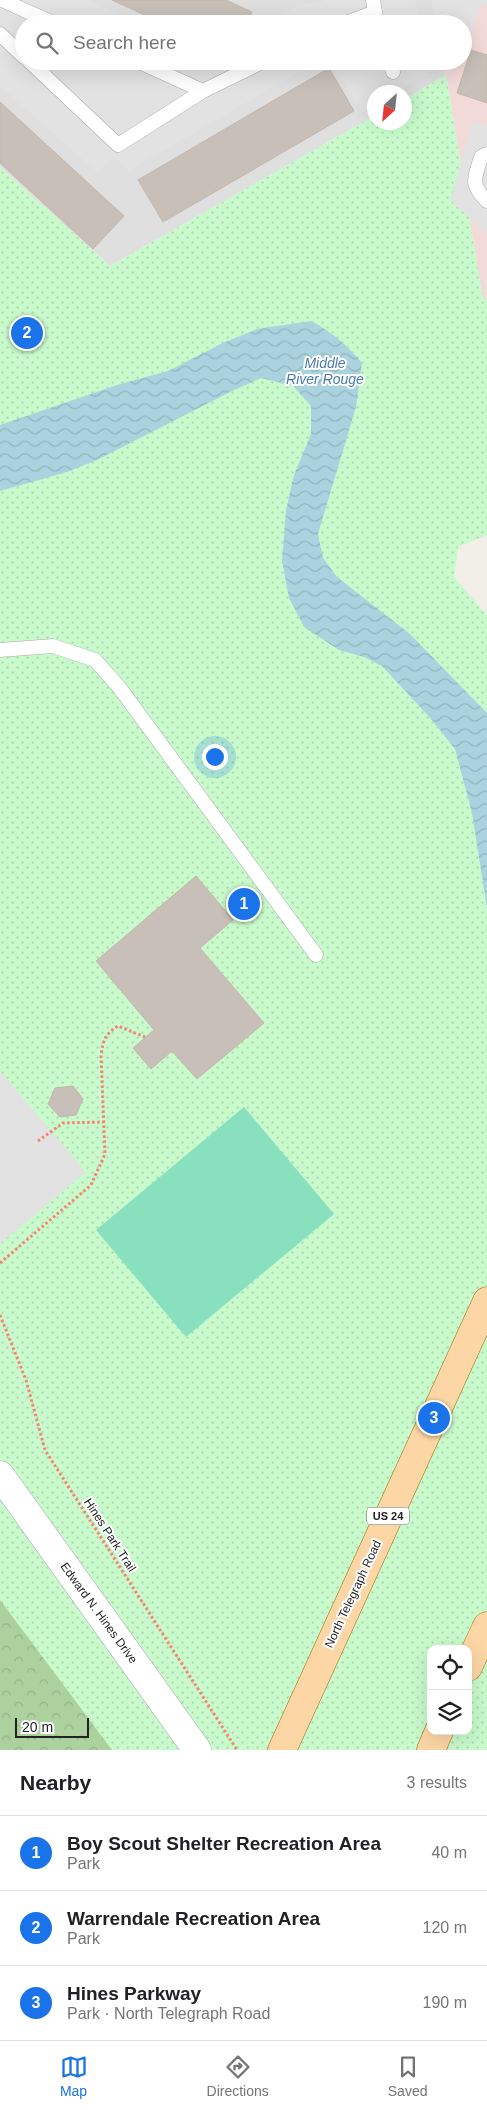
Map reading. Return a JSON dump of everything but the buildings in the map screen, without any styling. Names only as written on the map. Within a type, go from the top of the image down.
[{"type":"main road","name":"North Telegraph Road","points":[[286,1741],[487,1301]]},
{"type":"main road","points":[[472,1658],[487,1626]]},
{"type":"main road","points":[[431,1750],[437,1735]]},
{"type":"street","name":"Edward N. Hines Drive","points":[[0,1475],[197,1750]]},
{"type":"lane","points":[[2,0],[35,15]]},
{"type":"lane","points":[[0,34],[15,48]]},
{"type":"lane","points":[[39,70],[118,144],[203,91],[246,70]]},
{"type":"lane","points":[[157,70],[203,91]]},
{"type":"lane","points":[[487,154],[481,157],[474,181],[476,190],[487,200]]},
{"type":"lane","points":[[0,650],[53,646],[95,660],[119,688],[316,955]]},
{"type":"path","points":[[0,1263],[91,1185],[105,1154],[101,1055],[103,1042],[108,1032],[118,1026],[145,1037]]},
{"type":"path","points":[[38,1141],[63,1123],[104,1122]]},
{"type":"path","name":"Hines Park Trail","points":[[0,1315],[26,1380],[45,1450],[237,1750]]},
{"type":"shaded area","points":[[0,0],[437,0],[439,15],[15,15],[15,70],[445,70],[446,75],[412,95],[412,85],[367,85],[367,120],[110,266],[0,167]]},
{"type":"shaded area","points":[[0,0],[88,0],[120,15],[15,15],[15,70],[302,70],[128,171],[113,156],[98,173],[0,86]]},
{"type":"shaded area","points":[[322,0],[415,0],[418,15],[280,15],[302,4],[322,2]]},
{"type":"shaded area","points":[[431,0],[487,0],[487,6],[481,4],[472,31],[472,15],[434,15]]},
{"type":"shaded area","points":[[487,0],[487,299],[483,300],[445,70],[472,70],[472,15],[458,15]]},
{"type":"shaded area","points":[[336,70],[428,70],[429,73],[407,85],[367,85],[367,108],[362,111]]},
{"type":"shaded area","points":[[473,121],[487,125],[487,234],[450,200]]},
{"type":"shaded area","points":[[0,1071],[86,1172],[0,1244]]},
{"type":"green space","points":[[446,75],[483,300],[487,299],[487,535],[458,547],[454,577],[487,615],[487,1750],[112,1750],[0,1600],[0,167],[110,266],[367,120],[367,130],[412,130],[412,95]]},
{"type":"green space","points":[[244,1107],[334,1214],[186,1337],[96,1230]]},
{"type":"green space","points":[[0,1540],[150,1750],[0,1750]]},
{"type":"water","name":"Middle River Rouge","points":[[311,321],[339,339],[362,363],[356,407],[318,534],[323,558],[337,577],[410,634],[487,713],[487,908],[472,813],[455,749],[432,720],[382,666],[364,657],[339,650],[304,627],[289,598],[282,561],[286,510],[294,475],[311,434],[311,406],[293,386],[261,378],[97,460],[67,472],[0,491],[0,425],[120,384],[168,371],[223,343],[257,329]]},
{"type":"place","name":"Warrendale Recreation Area","points":[[27,333]]},
{"type":"place","name":"Boy Scout Shelter Recreation Area","points":[[244,904]]},
{"type":"place","name":"Hines Parkway","points":[[434,1418]]}]
